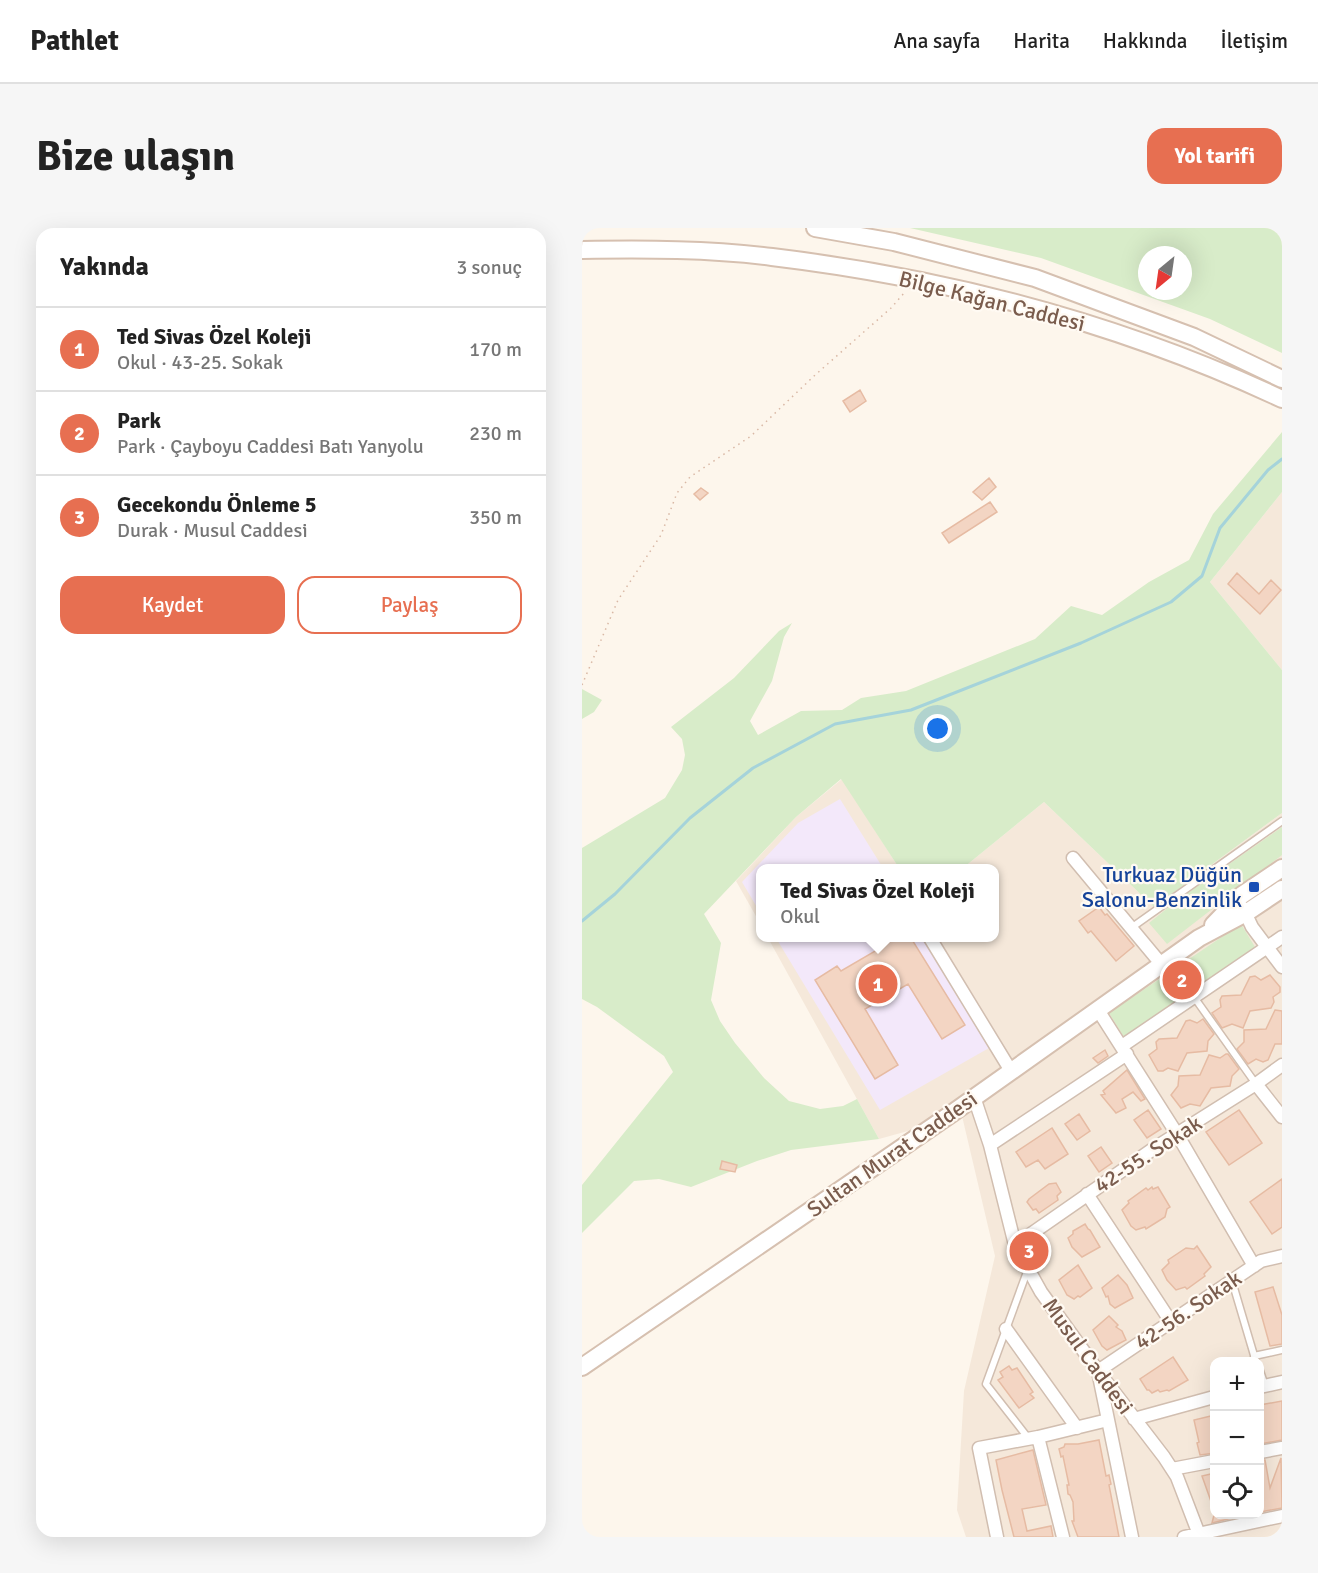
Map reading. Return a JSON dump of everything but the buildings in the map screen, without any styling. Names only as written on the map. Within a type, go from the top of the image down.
[{"type":"main road","name":"Bilge Kağan Caddesi","points":[[815,228],[894,242],[1035,278],[1194,337],[1282,379]]},
{"type":"main road","name":"Bilge Kağan Caddesi","points":[[582,250],[649,249],[771,257],[945,285],[1105,329],[1216,369],[1282,399]]},
{"type":"main road","points":[[1242,906],[1282,868]]},
{"type":"main road","points":[[1242,906],[1282,889]]},
{"type":"main road","name":"Sultan Murat Caddesi","points":[[582,1367],[974,1097],[1242,906]]},
{"type":"street","points":[[1073,858],[1162,965]]},
{"type":"street","points":[[1242,906],[1282,967]]},
{"type":"street","points":[[990,1145],[1125,1050],[1194,996],[1282,937]]},
{"type":"street","points":[[932,942],[1011,1071]]},
{"type":"street","points":[[1098,1010],[1177,1134],[1254,1266]]},
{"type":"street","name":"42-55. Sokak","points":[[1015,1245],[1087,1194],[1282,1065]]},
{"type":"street","points":[[1256,1084],[1282,1117]]},
{"type":"street","name":"Musul Caddesi","points":[[974,1097],[990,1145],[1015,1245],[1041,1292],[1172,1469],[1200,1535]]},
{"type":"street","points":[[1087,1194],[1171,1322]]},
{"type":"street","name":"42-56. Sokak","points":[[1098,1371],[1261,1261],[1282,1256]]},
{"type":"street","points":[[1006,1329],[1077,1428]]},
{"type":"street","points":[[1098,1371],[1132,1537]]},
{"type":"street","points":[[1264,1386],[1282,1382]]},
{"type":"street","points":[[1134,1419],[1210,1398]]},
{"type":"street","points":[[997,1537],[980,1448],[1108,1420]]},
{"type":"street","points":[[1034,1438],[1063,1537]]},
{"type":"street","points":[[1264,1451],[1282,1448]]},
{"type":"street","points":[[1172,1469],[1210,1462]]},
{"type":"street","points":[[1184,1537],[1282,1516]]},
{"type":"lane","points":[[1131,928],[1282,821]]},
{"type":"lane","points":[[1194,996],[1256,1084]]},
{"type":"lane","points":[[1028,1268],[986,1384],[1034,1438]]},
{"type":"lane","points":[[1232,1281],[1254,1357]]},
{"type":"lane","points":[[1261,1357],[1282,1350]]},
{"type":"path","points":[[582,685],[618,600],[662,535],[677,493],[690,477],[750,436],[813,376],[891,308],[916,280]]},
{"type":"shaded area","points":[[1282,492],[1282,670],[1210,582]]},
{"type":"shaded area","points":[[842,779],[896,864],[756,864],[756,916],[736,881],[796,817]]},
{"type":"shaded area","points":[[840,799],[881,864],[759,864],[798,823]]},
{"type":"shaded area","points":[[1044,802],[1154,907],[1282,813],[1282,1537],[966,1537],[957,1510],[964,1391],[995,1256],[962,1116],[879,1139],[770,942],[999,942],[999,864],[968,864]]},
{"type":"shaded area","points":[[756,867],[756,906],[742,882]]},
{"type":"shaded area","points":[[778,942],[927,942],[989,1048],[880,1110]]},
{"type":"green space","points":[[910,228],[1282,228],[1282,353],[1210,319],[1157,300],[1192,300],[1192,246],[1138,246],[1138,293],[1041,258]]},
{"type":"green space","points":[[1282,432],[1282,492],[1210,582],[1282,670],[1282,813],[1154,907],[1044,802],[968,864],[896,864],[841,779],[796,817],[704,914],[721,943],[711,1000],[720,1021],[735,1043],[764,1078],[789,1101],[820,1109],[843,1106],[857,1099],[879,1139],[791,1150],[691,1187],[659,1179],[634,1181],[582,1233],[582,1185],[673,1072],[664,1056],[597,1007],[582,999],[582,848],[665,798],[682,770],[685,755],[682,739],[671,727],[734,678],[779,631],[792,623],[784,637],[772,681],[750,721],[758,735],[801,711],[842,710],[861,698],[906,691],[1035,639],[1071,606],[1102,615],[1149,582],[1189,560],[1213,514]]},
{"type":"green space","points":[[582,689],[602,700],[594,712],[582,719]]},
{"type":"green space","points":[[1282,827],[1282,855],[1167,944],[1149,923],[1175,902]]},
{"type":"green space","points":[[1241,924],[1255,947],[1124,1037],[1109,1013]]},
{"type":"waterway","points":[[582,921],[615,894],[690,818],[753,768],[835,724],[911,710],[1081,643],[1171,602],[1202,576],[1220,528],[1268,470],[1282,459]]},
{"type":"place","name":"Turkuaz Düğün Salonu-Benzinlik","points":[[1254,887]]},
{"type":"place","name":"Park","points":[[1182,980]]},
{"type":"place","name":"Ted Sivas Özel Koleji","points":[[878,984]]},
{"type":"place","name":"Gecekondu Önleme 5","points":[[1029,1251]]}]
